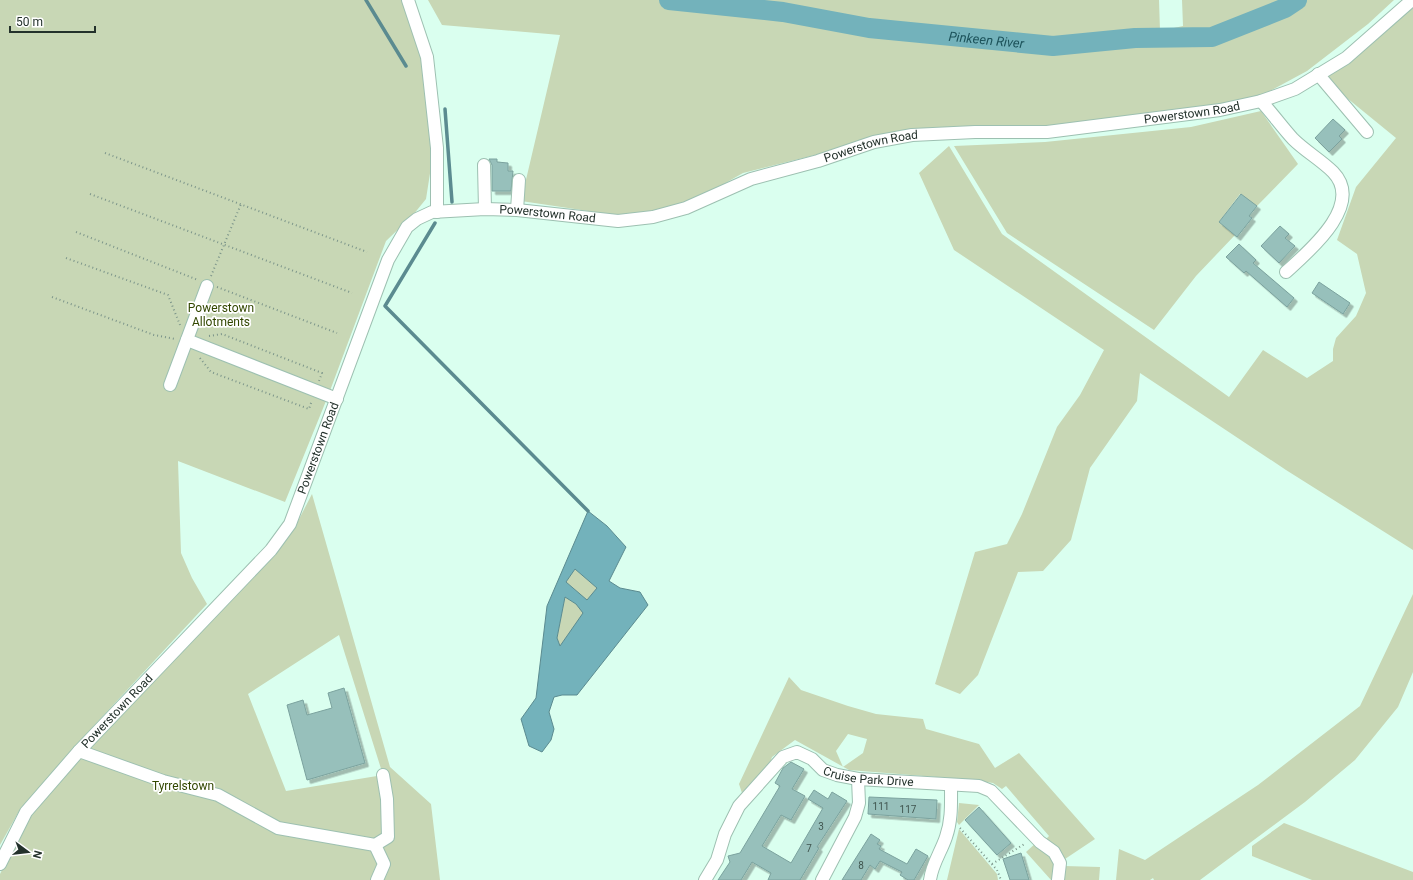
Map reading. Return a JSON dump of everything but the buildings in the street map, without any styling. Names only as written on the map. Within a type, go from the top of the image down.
[{"type":"street","points":[[408,0],[428,57],[437,148],[438,212]]},
{"type":"street","name":"Powerstown Road","points":[[0,864],[26,812],[79,751],[271,550],[290,524],[388,260],[398,240],[407,227],[417,219],[438,212],[485,210],[516,210],[618,221],[653,217],[686,208],[751,179],[818,162],[874,142],[912,135],[975,132],[1047,132],[1220,110],[1261,101],[1295,88],[1346,58],[1412,0]]},
{"type":"street","points":[[1318,74],[1367,132]]},
{"type":"street","points":[[1261,101],[1294,140],[1334,173],[1341,187],[1341,201],[1336,218],[1326,235],[1286,272]]},
{"type":"street","points":[[484,165],[485,210]]},
{"type":"street","points":[[516,210],[519,180]]},
{"type":"street","points":[[170,385],[207,286]]},
{"type":"street","points":[[187,340],[337,399]]},
{"type":"street","points":[[79,751],[163,781],[218,795],[278,828],[375,845],[388,837]]},
{"type":"street","name":"Cruise Park Drive","points":[[705,880],[717,860],[725,834],[739,806],[783,757],[797,752],[812,760],[824,770],[837,775],[858,779],[979,786],[992,791],[1034,836],[1054,852],[1060,863],[1058,880]]},
{"type":"street","points":[[378,880],[384,864],[388,837],[383,775]]},
{"type":"street","points":[[822,880],[855,817],[859,803],[858,779]]},
{"type":"street","points":[[930,880],[932,868],[946,838],[949,826],[951,785]]},
{"type":"street","points":[[375,845],[384,864]]},
{"type":"path","points":[[105,153],[367,252]]},
{"type":"path","points":[[90,194],[352,293]]},
{"type":"path","points":[[207,286],[241,204]]},
{"type":"path","points":[[66,258],[168,295],[187,340],[211,372],[308,409],[322,373],[222,334],[208,336]]},
{"type":"path","points":[[52,297],[154,335],[187,340]]},
{"type":"path","points":[[949,826],[959,828],[998,870],[1000,880]]},
{"type":"path","points":[[992,864],[1020,848],[1034,836]]},
{"type":"green space","name":"Powerstown Allotments","points":[[0,0],[406,0],[424,60],[433,129],[431,167],[426,199],[413,215],[386,241],[328,396],[285,502],[178,461],[181,553],[192,578],[207,604],[76,745],[18,813],[0,845]]},
{"type":"green space","points":[[428,0],[1159,0],[1160,31],[1183,26],[1182,0],[1394,0],[1368,24],[1307,71],[1259,97],[1222,106],[1044,127],[911,131],[743,173],[685,206],[647,215],[615,215],[521,201],[560,35],[442,25]]},
{"type":"green space","points":[[1413,3],[1413,550],[1286,470],[1140,373],[1137,401],[1090,468],[1071,540],[1043,571],[1018,572],[978,675],[960,694],[935,684],[975,552],[1007,544],[1022,514],[1057,427],[1080,395],[1104,350],[954,250],[919,173],[949,146],[1002,234],[1229,397],[1263,350],[1307,378],[1333,361],[1333,349],[1336,338],[1356,316],[1366,293],[1357,254],[1337,240],[1356,187],[1396,138],[1331,85],[1325,76]]},
{"type":"green space","points":[[1261,111],[1298,164],[1257,206],[1240,194],[1219,222],[1235,235],[1196,276],[1154,330],[1007,233],[954,146],[1045,142],[1191,127]]},
{"type":"green space","name":"Tyrrelstown","points":[[312,494],[390,767],[431,804],[440,880],[0,880],[0,874],[30,814],[217,610],[266,564],[297,523]],"holes":[[[339,635],[383,775],[286,791],[248,694]]]},
{"type":"green space","points":[[575,569],[597,588],[587,601],[566,582]]},
{"type":"green space","points":[[1413,594],[1413,672],[1398,707],[1355,760],[1305,802],[1200,880],[1154,880],[1153,878],[1150,880],[1116,880],[1119,849],[1145,860],[1258,785],[1360,706]]},
{"type":"green space","points":[[565,597],[576,604],[584,613],[560,646],[557,638]]},
{"type":"green space","points":[[789,677],[801,690],[848,706],[876,714],[923,719],[926,729],[979,744],[995,768],[1019,753],[1095,839],[1065,859],[1056,846],[1046,839],[1049,836],[1006,786],[1002,789],[993,783],[974,780],[849,770],[843,767],[795,740],[772,757],[770,763],[743,796],[739,784]],"holes":[[[848,734],[867,739],[863,753],[843,767],[836,751]]]},
{"type":"green space","points":[[959,803],[979,805],[959,825],[957,822]]},
{"type":"green space","points":[[1284,823],[1413,872],[1413,880],[1312,880],[1252,856],[1252,846]]},
{"type":"green space","points":[[959,829],[997,874],[998,880],[947,880]]},
{"type":"green space","points":[[1037,842],[1056,862],[1054,880],[1051,880],[1026,852]]},
{"type":"green space","points":[[1064,866],[1100,867],[1099,880],[1064,880]]},
{"type":"water","points":[[588,511],[607,526],[626,547],[609,581],[620,588],[640,592],[648,605],[577,695],[562,695],[554,697],[549,712],[554,729],[551,740],[542,752],[529,746],[521,719],[536,698],[547,606]],"holes":[[[575,569],[597,588],[587,600],[566,582]],[[565,597],[576,604],[583,613],[560,646],[557,638]]]},
{"type":"waterway","points":[[366,0],[406,66]]},
{"type":"waterway","name":"Pinkeen River","points":[[669,0],[783,12],[869,28],[1053,46],[1135,38],[1212,37],[1285,8],[1297,0]]},
{"type":"waterway","points":[[445,109],[452,202]]},
{"type":"waterway","points":[[435,223],[385,306],[588,511]]}]
